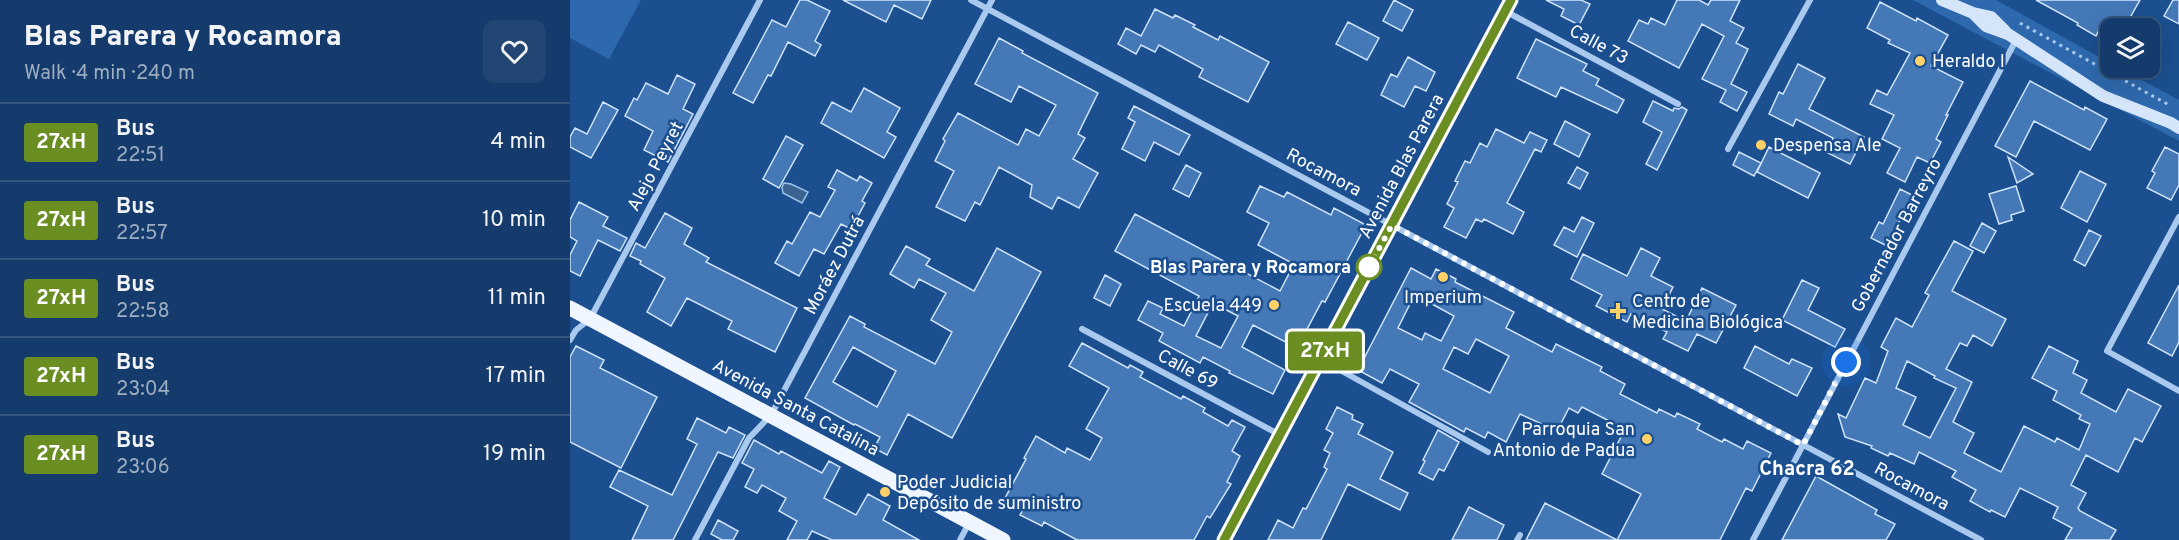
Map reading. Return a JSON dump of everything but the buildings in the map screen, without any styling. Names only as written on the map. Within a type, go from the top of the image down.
[{"type":"main road","points":[[1942,0],[1991,17],[2012,37],[2103,96],[2179,128]]},
{"type":"main road","name":"Avenida Blas Parera","points":[[1224,540],[1508,6]]},
{"type":"main road","name":"Avenida Santa Catalina","points":[[570,308],[1003,540]]},
{"type":"street","name":"Alejo Peyret","points":[[570,340],[576,330],[590,319],[760,0]]},
{"type":"street","name":"Rocamora","points":[[971,0],[1981,540]]},
{"type":"street","name":"Moráez Dutrá","points":[[695,540],[749,438],[771,415],[992,0]]},
{"type":"street","points":[[1728,149],[1810,0]]},
{"type":"street","name":"Calle 73","points":[[1508,6],[1678,104]]},
{"type":"street","name":"Gobernador Barreyro","points":[[1753,540],[2012,37]]},
{"type":"street","points":[[2179,217],[2107,351],[2179,390]]},
{"type":"street","name":"Calle 69","points":[[1082,329],[1280,435]]},
{"type":"street","points":[[1320,359],[1488,452]]},
{"type":"street","points":[[960,540],[970,522]]},
{"type":"path","points":[[2019,22],[2169,105]]},
{"type":"shaded area","points":[[570,0],[641,0],[609,59],[570,38]]},
{"type":"shaded area","points":[[1913,0],[1996,0],[2100,57],[2100,78],[2138,78],[2179,100],[2179,141]]},
{"type":"shaded area","points":[[784,183],[808,192],[802,203],[783,193]]},
{"type":"bus line","name":"27xH","points":[[1224,540],[1511,0]]},
{"type":"place","name":"Heraldo I","points":[[1920,61]]},
{"type":"place","name":"Despensa Ale","points":[[1761,145]]},
{"type":"place","name":"Blas Parera y Rocamora","points":[[1369,267]]},
{"type":"place","name":"Imperium","points":[[1443,277]]},
{"type":"place","name":"Escuela 449","points":[[1274,305]]},
{"type":"place","name":"Centro de Medicina Biológica","points":[[1618,311]]},
{"type":"place","name":"Parroquia San Antonio de Padua","points":[[1647,439]]},
{"type":"place","name":"Poder Judicial Depósito de suministro","points":[[885,492]]},
{"type":"district","name":"Chacra 62","points":[[1807,468]]},
{"type":"route","points":[[1369,267],[1392,225],[1803,445],[1846,362]]}]
